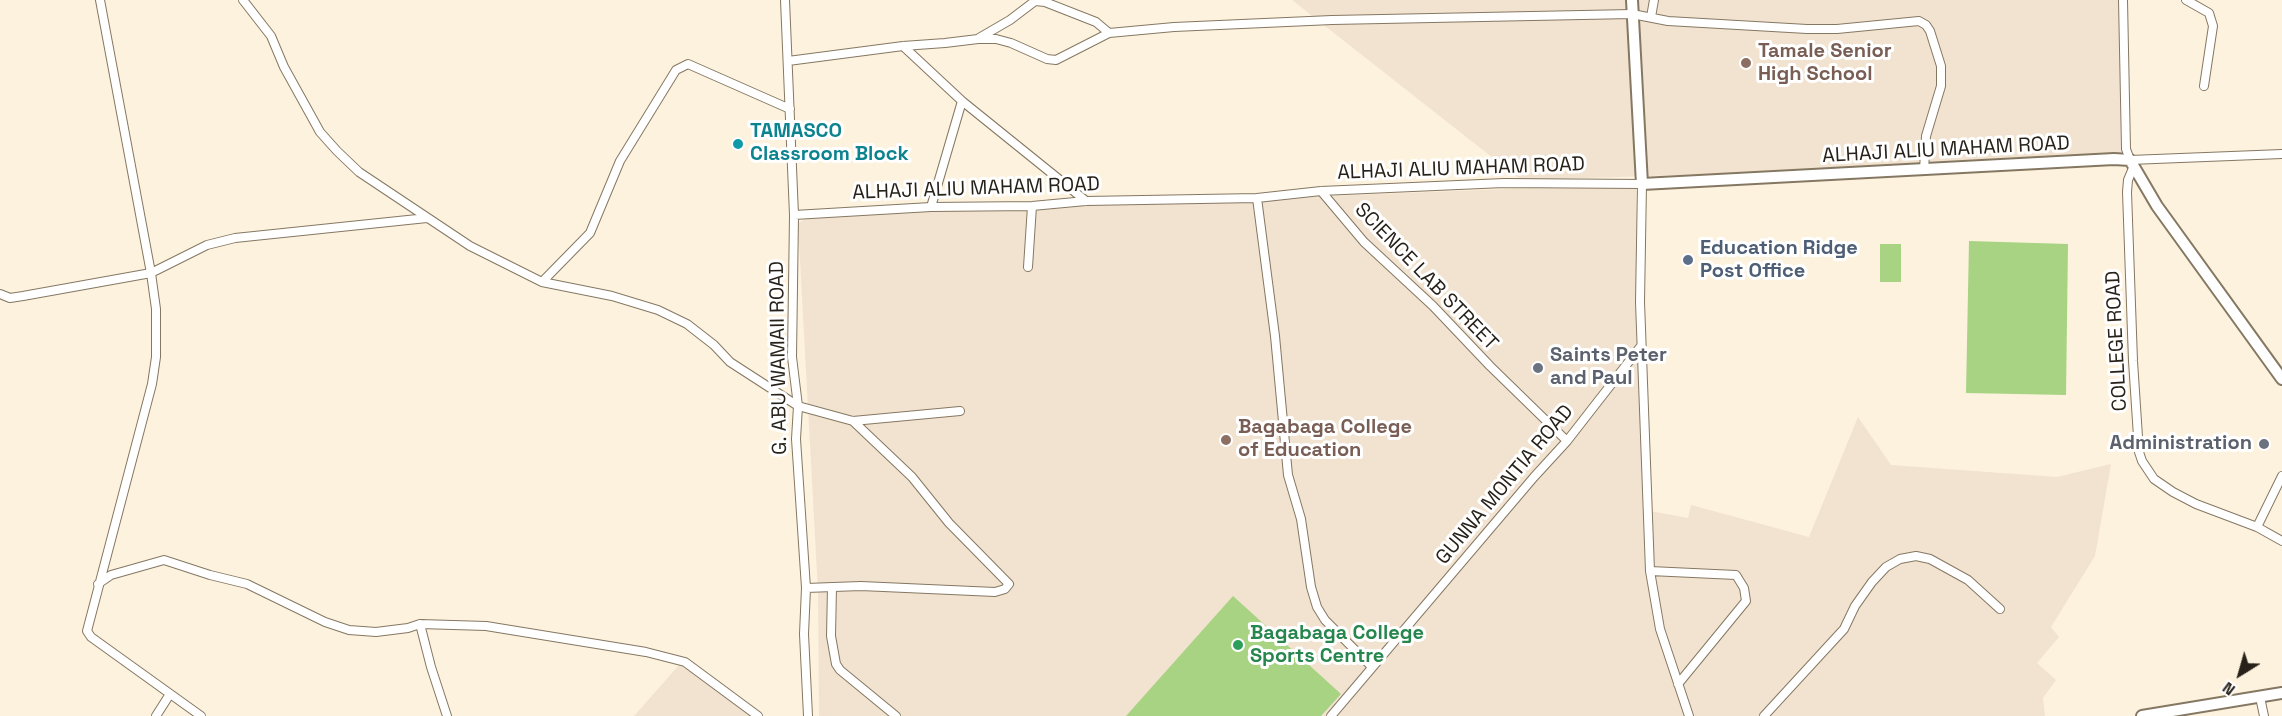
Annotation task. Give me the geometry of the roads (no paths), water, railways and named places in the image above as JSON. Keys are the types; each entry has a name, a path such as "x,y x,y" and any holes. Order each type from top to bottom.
{"street":[{"path":"100,0 151,273 156,309 156,357 152,384 87,631 91,637 201,716"},
{"path":"243,0 271,36 320,132 331,145 359,172 470,246 543,282 612,296 658,310 687,324 714,345 730,362 798,406 853,421 960,411"},
{"name":"G. ABU WAMAII ROAD","path":"785,0 794,215 792,357 798,406 796,439 806,588 804,634 808,716"},
{"path":"1632,0 1642,184 1641,346 1650,571 1657,615 1689,716"},
{"path":"1652,17 1654,0"},
{"path":"2123,0 2126,149 2132,164 2157,206 2282,379"},
{"path":"2186,0 2208,13 2213,26 2204,86"},
{"path":"978,39 1010,20 1035,1 1045,2 1096,22 1109,33"},
{"path":"788,61 978,39 996,39 1011,43 1047,59 1056,60 1109,33 1174,27 1332,20 1632,14 1668,21 1807,29 1837,29 1922,21 1933,38 1941,66 1941,86 1926,136 1924,170"},
{"path":"903,46 962,101 1086,201"},
{"path":"543,282 590,233 620,161 676,70 688,64 790,109"},
{"path":"931,207 962,101"},
{"path":"2132,164 2282,154"},
{"name":"ALHAJI ALIU MAHAM ROAD","path":"794,215 931,207 1032,206 1086,201 1257,198 1321,191 1504,183 1642,184 2114,159 2132,164"},
{"name":"COLLEGE ROAD","path":"2132,164 2127,198 2133,361 2139,452 2142,460 2154,479 2173,492 2196,504 2257,527 2282,541"},
{"name":"SCIENCE LAB STREET","path":"1321,191 1364,242 1433,306 1567,441"},
{"path":"1257,198 1275,336 1288,476 1301,519 1311,587 1317,607 1325,620 1372,667"},
{"path":"1028,267 1032,206"},
{"path":"0,294 10,298 151,273 207,245 236,238 427,218"},
{"name":"GUNNA MONTIA ROAD","path":"1331,716 1567,441 1641,346"},
{"path":"806,588 861,586 995,592 1005,589 1009,584 949,523 912,477 853,421"},
{"path":"2257,527 2282,476"},
{"path":"1764,716 1845,628 1854,606 1872,582 1886,567 1900,559 1916,556 1930,559 1968,580 2000,609"},
{"path":"98,584 111,575 164,560 248,584 325,622 349,630 376,632 420,624 486,626 675,658 685,662 758,716"},
{"path":"1650,571 1736,575 1744,588 1746,601 1678,684"},
{"path":"832,587 831,636 836,664 840,670 896,716"},
{"path":"420,624 447,716"},
{"path":"156,716 170,694"},
{"path":"2143,716 2281,695"},
{"path":"2260,697 2264,716"}],"place":[{"name":"Tamale Senior High School","path":"1746,63"},
{"name":"TAMASCO Classroom Block","path":"738,144"},
{"name":"Education Ridge Post Office","path":"1688,260"},
{"name":"Saints Peter and Paul","path":"1538,368"},
{"name":"Bagabaga College of Education","path":"1226,440"},
{"name":"Administration","path":"2264,444"},
{"name":"Bagabaga College Sports Centre","path":"1238,645"}]}
